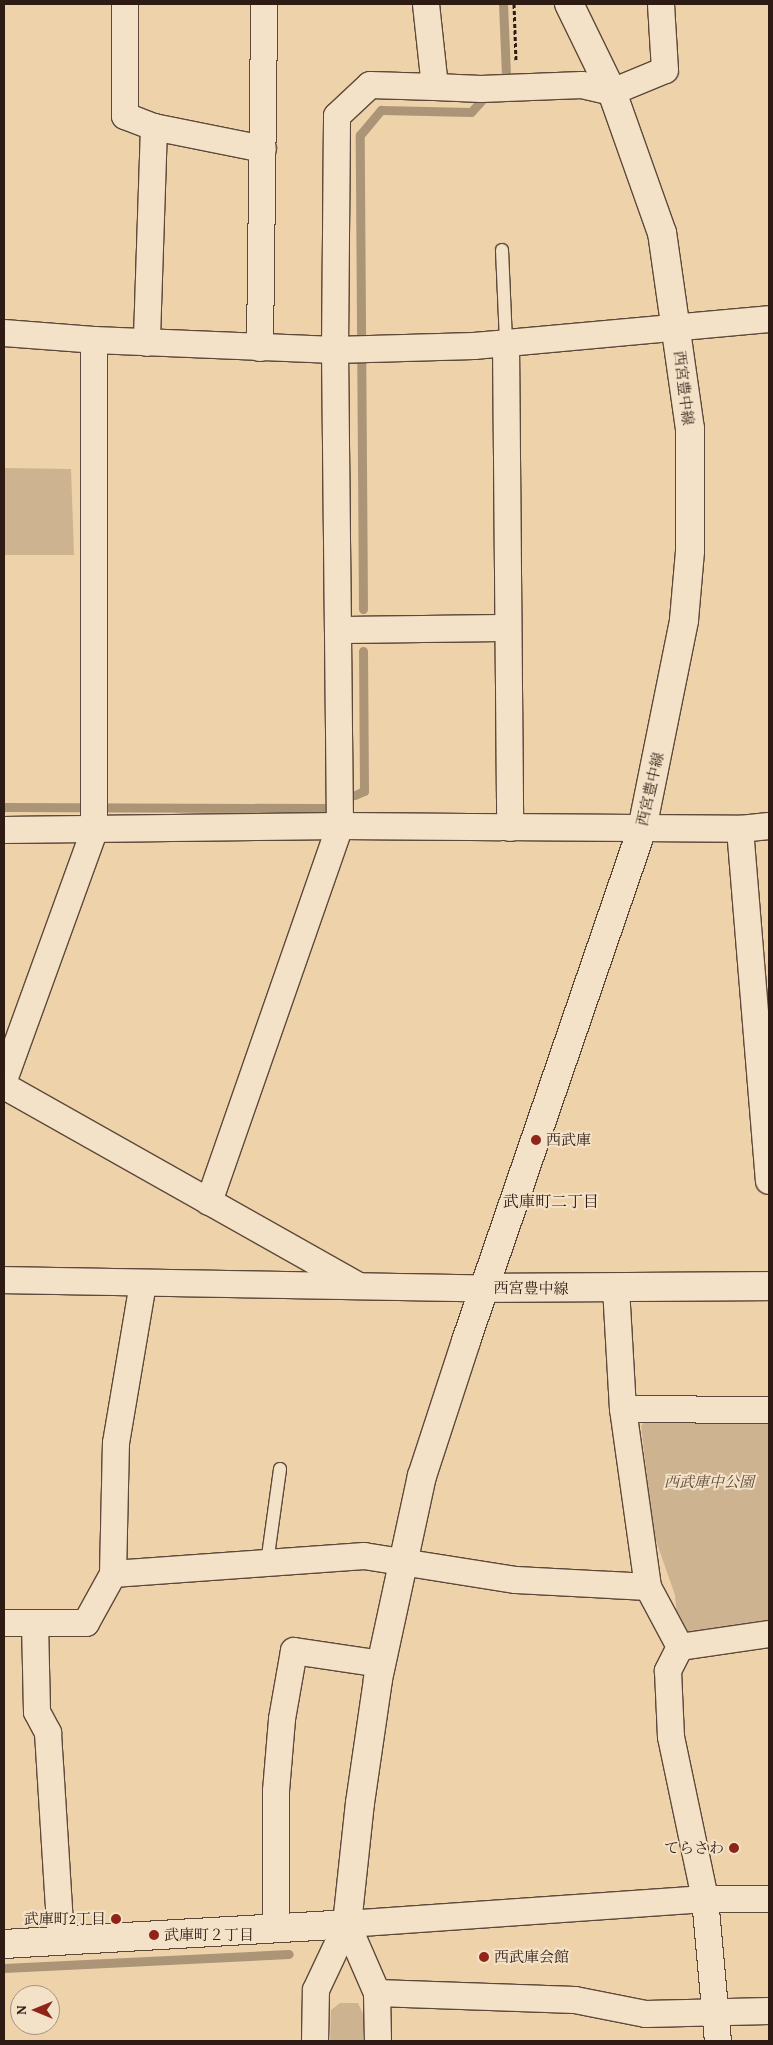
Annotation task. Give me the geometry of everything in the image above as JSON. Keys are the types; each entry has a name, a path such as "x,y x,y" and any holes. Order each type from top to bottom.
{"main road":[{"name":"西宮豊中線","path":"569,4 612,92 662,233 690,429 690,551 687,593 666,715 642,829 486,1288 769,1286"},
{"path":"4,1944 347,1924 360,1804 381,1664 403,1561 422,1476 466,1341 486,1288"}],"street":[{"path":"125,4 125,116 154,127 263,149"},
{"path":"260,348 264,4"},
{"path":"426,4 435,87"},
{"path":"209,1202 340,826 335,350 337,116 370,85 514,88 582,85 612,92 665,70 661,4"},
{"path":"147,342 154,127"},
{"path":"4,332 94,340 335,350 474,346 676,326 769,319"},
{"path":"4,1080 94,815 94,340"},
{"path":"506,342 510,828"},
{"path":"338,630 508,628"},
{"path":"4,830 94,815 340,826 642,829 740,829 769,826"},
{"path":"740,829 769,1181"},
{"path":"4,1086 360,1286"},
{"path":"4,1280 486,1288"},
{"path":"4,1623 86,1623 113,1574 116,1443 143,1283"},
{"path":"616,1288 624,1409 648,1587 680,1647"},
{"path":"624,1409 769,1410"},
{"path":"113,1574 364,1556 516,1580 648,1587"},
{"path":"35,1623 37,1712 48,1733 61,1940"},
{"path":"680,1647 769,1634"},
{"path":"680,1647 668,1671 670,1737 704,1899 717,2014 718,2041"},
{"path":"276,1927 276,1791 282,1719 294,1651 381,1664"},
{"path":"347,1924 704,1899 769,1899"},
{"path":"347,1924 377,1993 378,2041"},
{"path":"315,2041 316,1990 347,1924"},
{"path":"377,1993 575,2000 646,2014 717,2014 769,2011"}],"lane":[{"path":"502,250 506,342"},
{"path":"267,1563 280,1469"}],"path":[{"path":"514,4 514,88"}],"green space":[{"path":"4,468 71,469 74,555 4,555"},
{"name":"西武庫中公園","path":"649,1417 769,1417 769,1625 693,1638 678,1626 675,1595 654,1535 641,1426"},
{"path":"340,2003 358,2003 364,2016 364,2041 330,2041 331,2010"}],"waterway":[{"path":"498,83 506,75 503,4"},
{"path":"363,609 360,135 381,110 471,112 487,94"},
{"path":"355,795 364,791 363,651"},
{"path":"4,807 323,808"},
{"path":"4,1968 289,1954"}],"place":[{"name":"西武庫","path":"536,1140"},
{"name":"てらさわ","path":"734,1848"},
{"name":"武庫町2丁目","path":"116,1919"},
{"name":"武庫町２丁目","path":"154,1935"},
{"name":"西武庫会館","path":"484,1957"}],"district":[{"name":"武庫町二丁目","path":"551,1201"}]}
